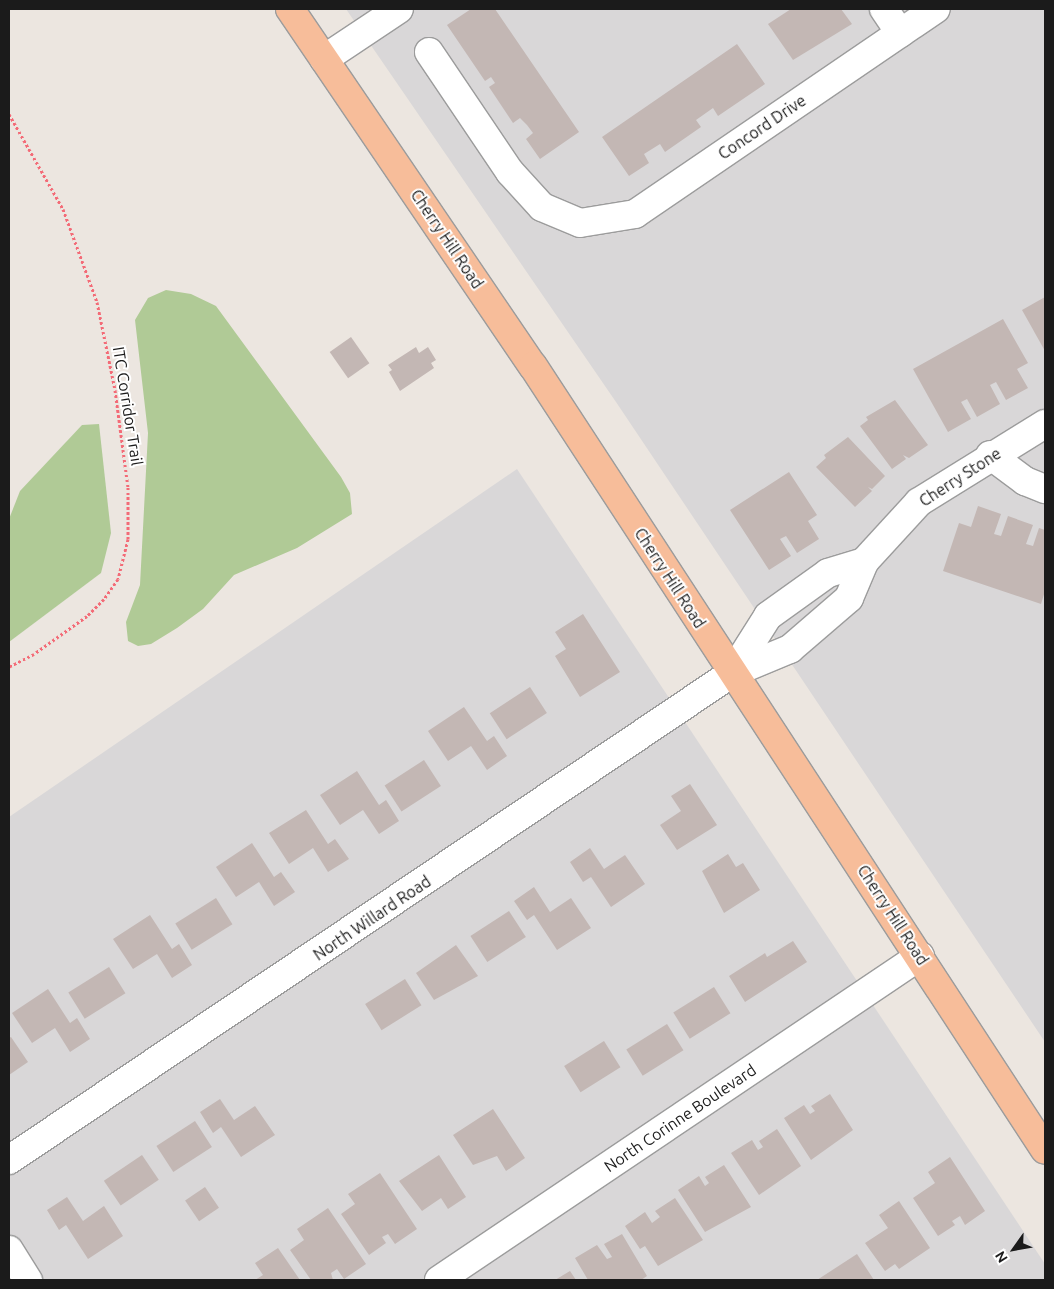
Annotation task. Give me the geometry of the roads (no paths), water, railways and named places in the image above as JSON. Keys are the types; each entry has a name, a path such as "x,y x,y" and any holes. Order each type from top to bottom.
{"main road":[{"name":"Cherry Hill Road","path":"297,11 324,59 533,366 1045,1150"}],"street":[{"path":"324,59 399,9"},
{"path":"884,9 900,33"},
{"name":"Concord Drive","path":"429,52 510,172 542,207 580,223 636,214 936,9"},
{"name":"Cherry Stone","path":"732,673 790,649 849,598 864,562 919,502 990,455 1045,424"},
{"path":"990,455 1025,481 1045,488"},
{"path":"732,673 768,616 828,573 864,562"},
{"name":"North Willard Road","path":"9,1160 732,673"},
{"name":"North Corinne Boulevard","path":"439,1280 920,956"},
{"path":"9,1250 28,1280"}]}
